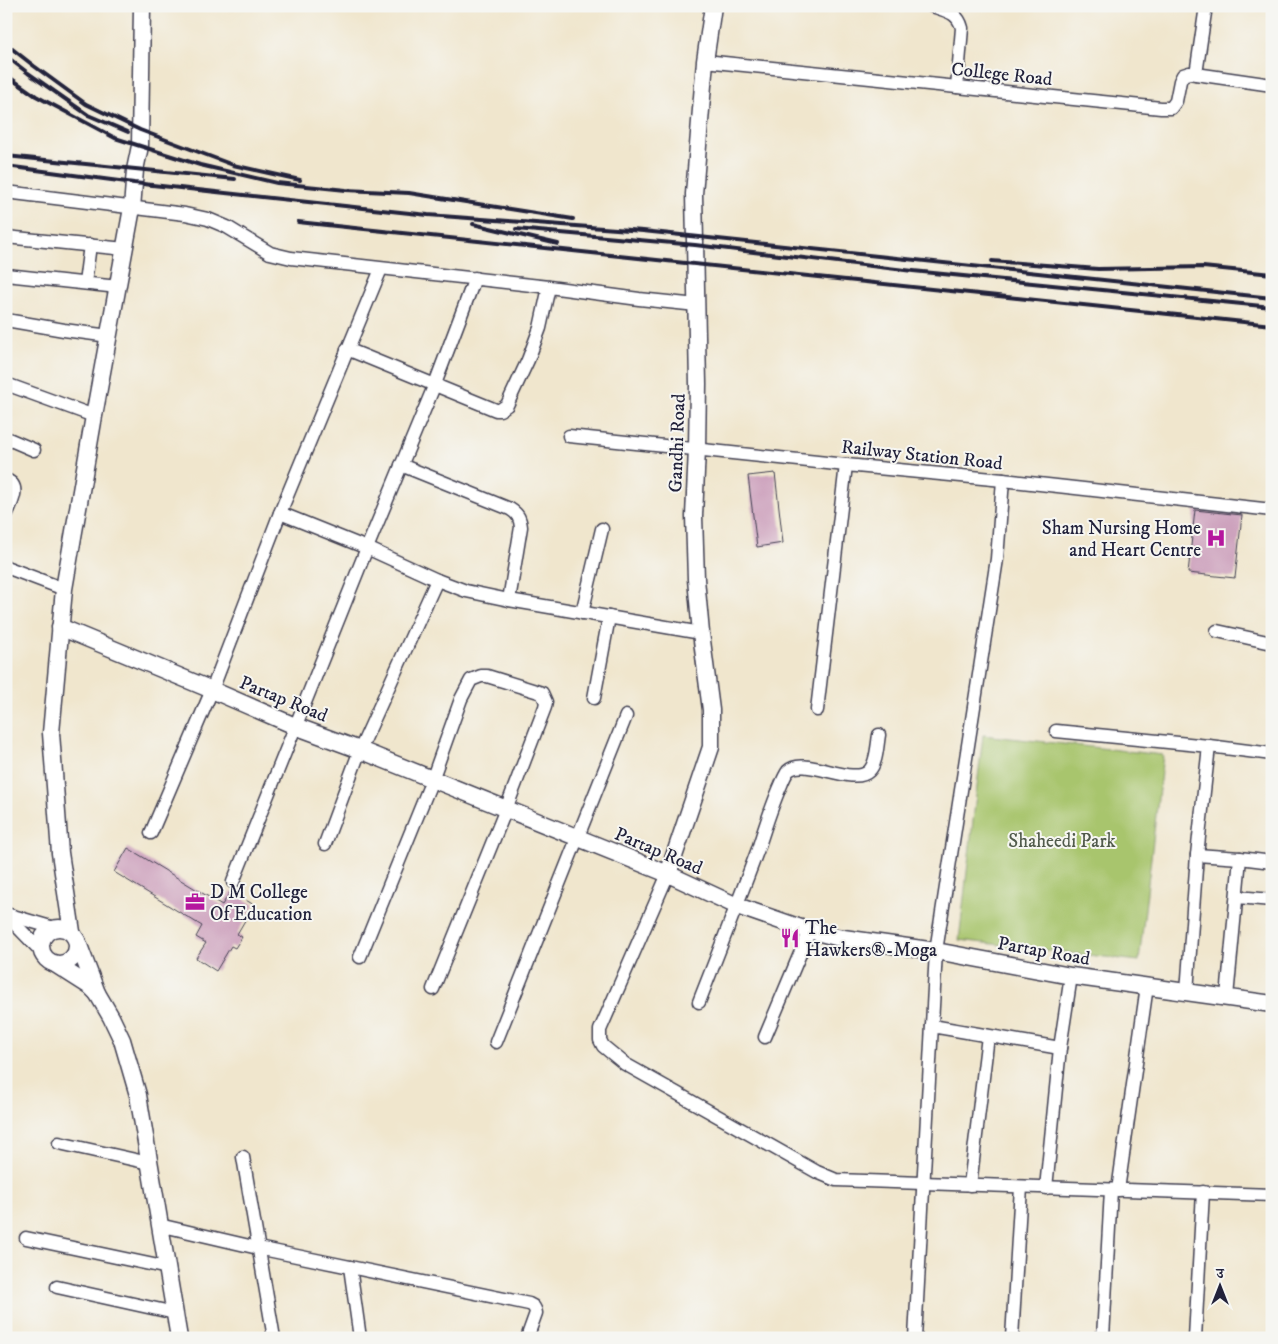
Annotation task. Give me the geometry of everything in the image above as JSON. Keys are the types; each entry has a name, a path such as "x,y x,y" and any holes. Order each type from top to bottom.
{"street":[{"path":"55,964 64,963 73,958 77,950 60,853 51,733 60,627 64,589 132,208 134,170 140,146 142,6"},
{"name":"Gandhi Road","path":"668,874 711,747 711,710 696,579 694,516 698,384 694,194 705,61 714,6"},
{"path":"932,6 954,14 960,20 962,28 957,86"},
{"path":"1206,6 1196,74 1272,86"},
{"name":"College Road","path":"705,61 1161,108 1170,108 1176,101 1183,75 1189,73 1196,74"},
{"path":"6,192 185,214 208,219 227,227 270,252 291,258 697,305"},
{"path":"6,237 124,249"},
{"path":"85,283 90,245"},
{"path":"151,833 212,690 280,513 381,269"},
{"path":"6,275 118,287"},
{"path":"233,882 435,384 475,278"},
{"path":"347,350 500,410 506,405 528,360 540,328 549,287"},
{"path":"6,320 109,336"},
{"path":"6,384 94,416"},
{"name":"Railway Station Road","path":"569,436 1004,480 1272,510"},
{"path":"6,438 34,450"},
{"path":"818,710 846,465"},
{"path":"401,466 517,513 521,528 509,600"},
{"path":"6,480 14,487 14,494 6,515"},
{"path":"915,1338 936,951 995,568 1004,480"},
{"path":"280,513 466,591 701,633"},
{"path":"582,613 602,529"},
{"path":"6,567 64,589"},
{"path":"325,844 360,750 437,580"},
{"path":"594,698 609,617"},
{"name":"Partap Road","path":"60,627 295,726 360,750 668,874 737,906 810,930 836,937 936,951 1071,976 1272,1004"},
{"path":"1217,631 1272,643"},
{"path":"360,957 432,780 461,699 471,680 487,676 536,690 542,693 546,702 506,809 433,989"},
{"path":"496,1042 626,716"},
{"path":"1056,731 1272,754"},
{"path":"699,1002 737,906 778,792 787,773 792,768 799,766 837,773 862,775 868,771 874,762 879,735"},
{"path":"1187,992 1197,855 1209,746"},
{"path":"1197,855 1272,862"},
{"path":"1227,997 1240,858"},
{"path":"668,874 614,1001 603,1022 600,1030 600,1040 603,1046 625,1064 817,1172 836,1180 1272,1195"},
{"path":"1237,897 1272,900"},
{"path":"6,914 41,951 46,959 97,993"},
{"path":"6,914 54,928 63,928 74,936 97,993 122,1040 138,1096 180,1338"},
{"path":"41,951 41,941 45,933 54,928"},
{"path":"765,1038 810,930"},
{"path":"1046,1188 1060,1048 1071,976"},
{"path":"1102,1338 1114,1190 1147,986"},
{"path":"932,1026 1060,1048"},
{"path":"970,1185 988,1036"},
{"path":"59,1143 149,1163"},
{"path":"243,1157 274,1338"},
{"path":"1012,1338 1021,1187"},
{"path":"1195,1338 1204,1192"},
{"path":"159,1225 258,1248 533,1306 536,1309 536,1313 527,1338"},
{"path":"26,1238 168,1268"},
{"path":"350,1267 360,1338"},
{"path":"57,1287 175,1313"}],"green space":[{"name":"Shaheedi Park","path":"983,735 1163,755 1139,961 959,940"}],"building":[{"path":"775,473 783,543 757,547 748,476"},
{"path":"1195,510 1242,515 1235,578 1188,573"},
{"path":"128,848 222,905 231,891 254,905 237,934 242,937 235,948 231,946 216,971 196,958 206,943 196,937 202,926 114,872"}],"railway":[{"path":"6,44 86,104 140,130 233,165 300,180"},
{"path":"6,56 88,115 128,132"},
{"path":"6,75 36,96 115,138 200,165 277,183 346,190 409,193 573,219"},
{"path":"6,156 235,179"},
{"path":"6,166 134,183 428,215 643,231 1272,298"},
{"path":"298,222 1272,325"},
{"path":"473,224 558,244"},
{"path":"516,229 695,245 913,271 1272,307"},
{"path":"992,261 1098,269 1203,267 1272,274"}],"place":[{"name":"Sham Nursing Home and Heart Centre","path":"1216,538"},
{"name":"D M College Of Education","path":"195,902"},
{"name":"The Hawkers®-Moga","path":"790,938"}]}
